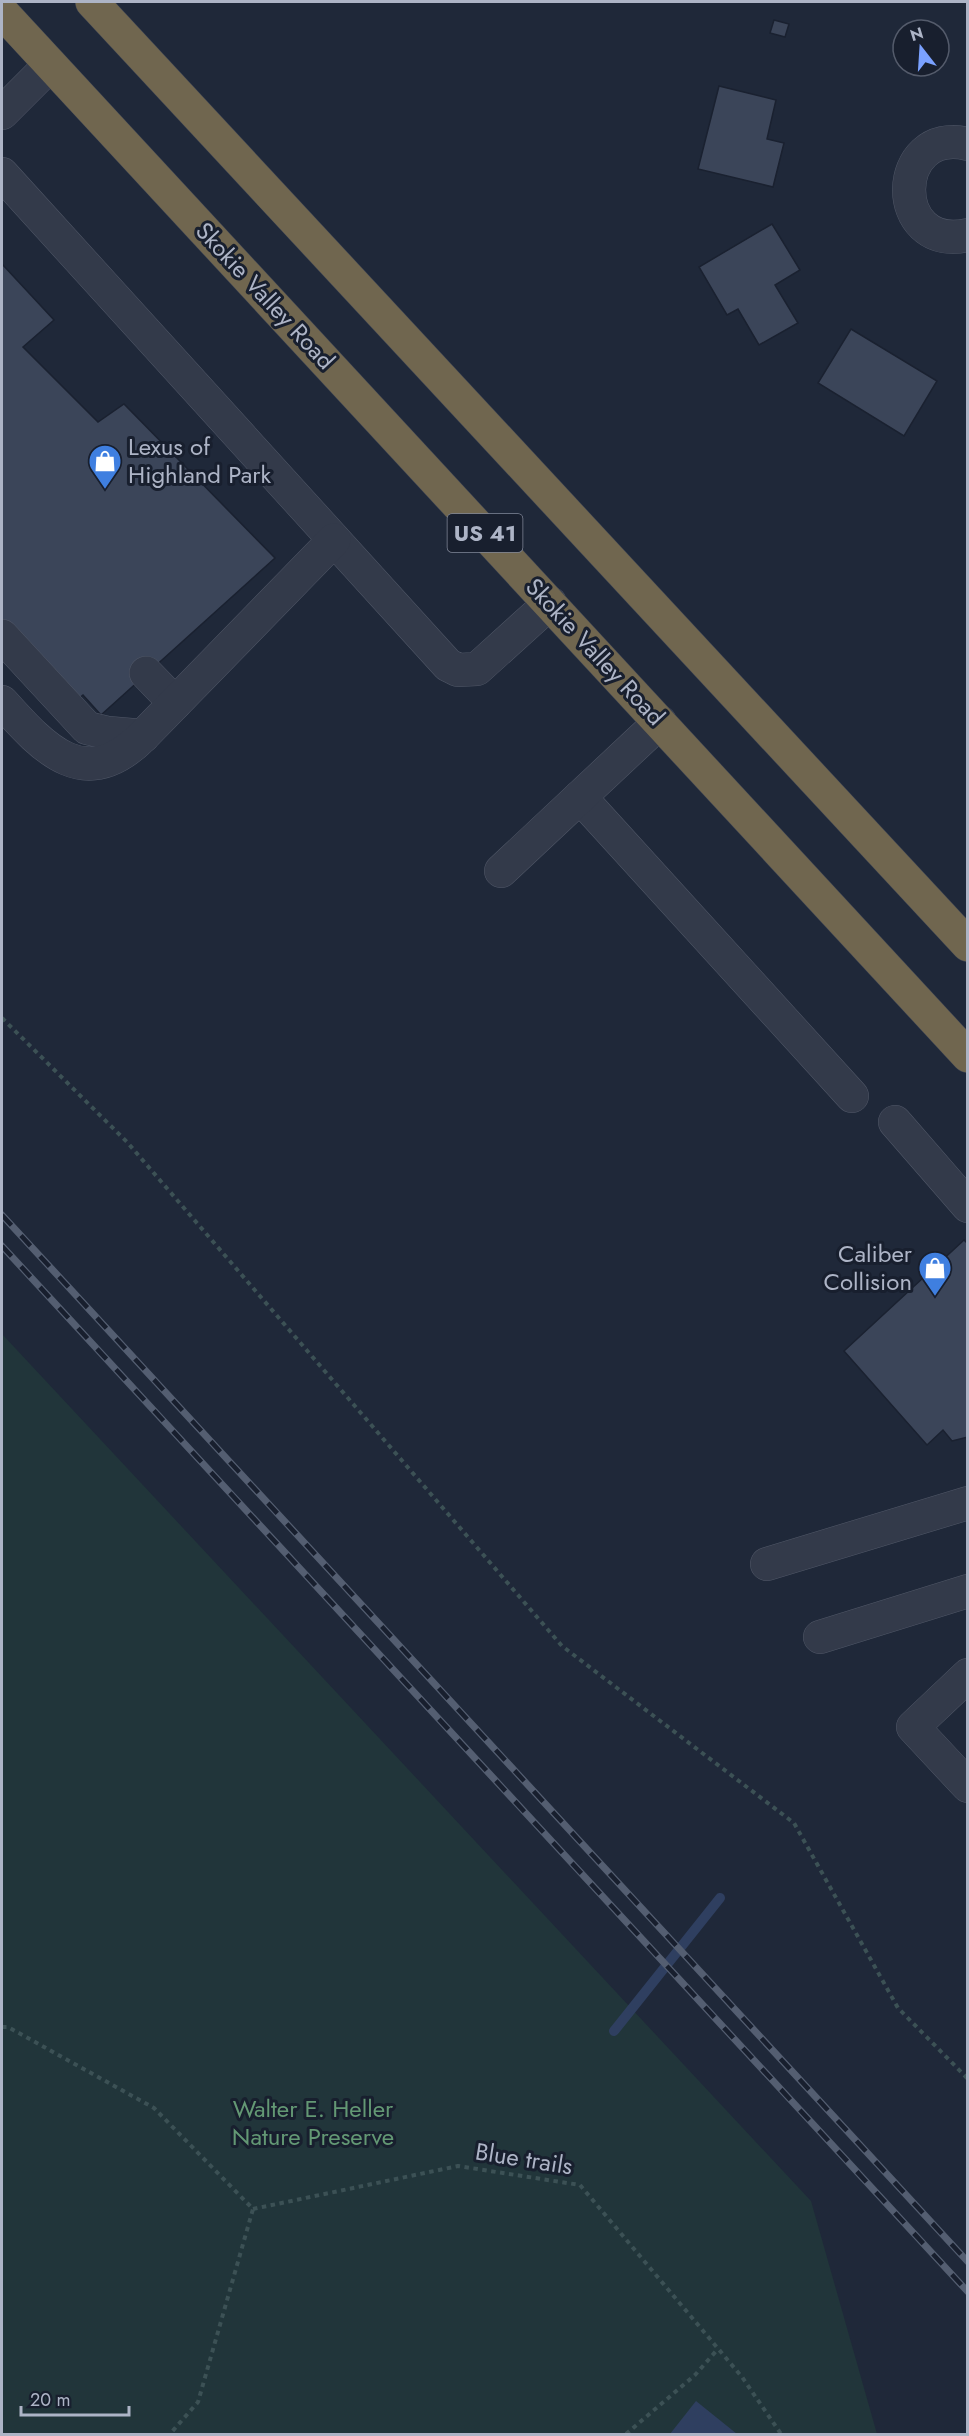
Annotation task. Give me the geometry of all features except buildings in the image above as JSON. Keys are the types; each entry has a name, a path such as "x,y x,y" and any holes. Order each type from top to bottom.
{"highway":[{"name":"US 41","path":"92,2 968,945"},
{"name":"Skokie Valley Road","path":"2,12 968,1056"}],"street":[{"path":"2,113 50,65"},
{"path":"968,144 946,143 932,147 913,168 908,181 908,196 912,211 921,224 949,237 968,235"},
{"path":"2,174 448,665 458,670 477,669 550,603"},
{"path":"2,702 34,739 68,760 86,765 114,758 128,750 143,736 334,540"},
{"path":"2,636 87,728 108,733 143,736"},
{"path":"146,673 175,703"},
{"path":"501,871 660,722"},
{"path":"580,797 852,1096"},
{"path":"895,1122 968,1206"},
{"path":"767,1564 968,1503"},
{"path":"820,1637 968,1591"},
{"path":"968,1675 913,1727 968,1786"}],"path":[{"path":"2,1017 127,1142 562,1646 794,1823 898,2008 968,2079"},
{"path":"2,2027 8,2027 154,2108 254,2209 198,2402 170,2434"},
{"name":"Blue trails","path":"254,2209 458,2166 580,2185 742,2377 781,2434"},
{"path":"627,2434 695,2374 717,2350"}],"green space":[{"name":"Walter E. Heller Nature Preserve","path":"2,1334 811,2201 877,2434 2,2434"}],"water":[{"path":"696,2401 737,2434 670,2434"}],"waterway":[{"path":"614,2031 720,1898"}],"railway":[{"path":"2,1215 968,2262"},
{"path":"2,1246 968,2292"}],"place":[{"name":"Lexus of Highland Park","path":"105,490"},
{"name":"Caliber Collision","path":"935,1297"}]}
